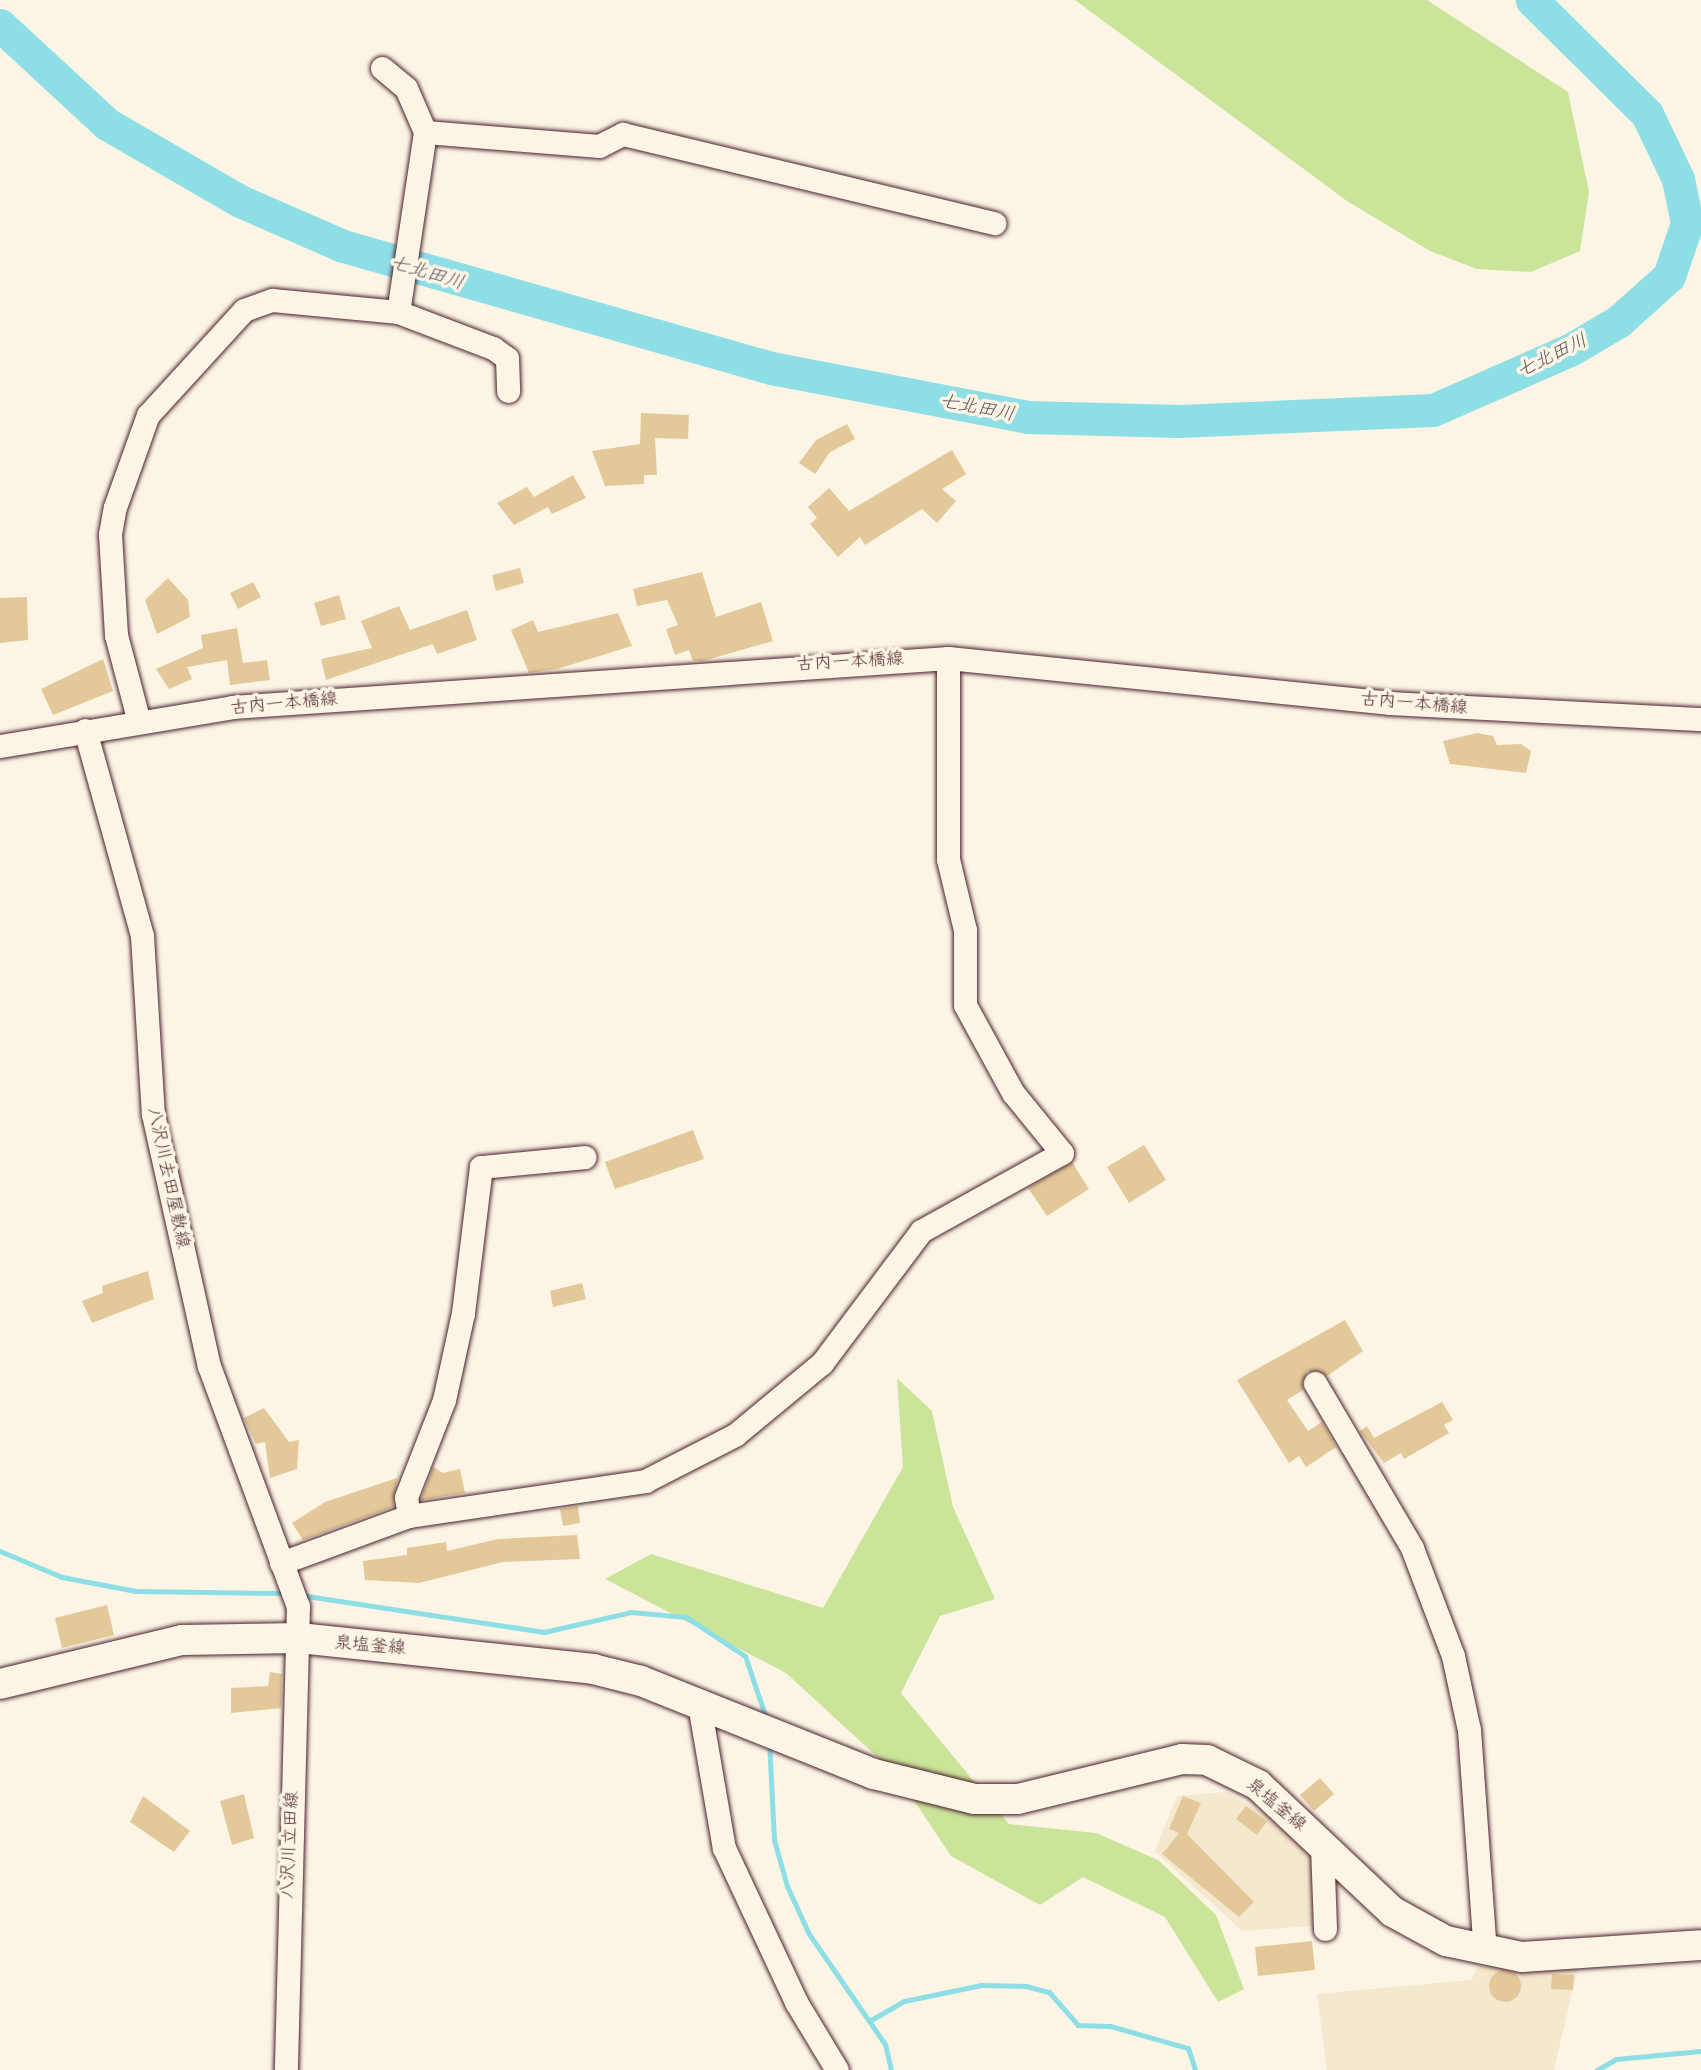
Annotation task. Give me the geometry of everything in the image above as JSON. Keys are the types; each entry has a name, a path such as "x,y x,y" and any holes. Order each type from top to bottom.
{"main road":[{"name":"泉塩釜線","path":"0,1684 182,1640 300,1630 593,1669 737,1718 874,1774 974,1799 1018,1798 1182,1759 1207,1760 1258,1785 1393,1912 1446,1941 1485,1951 1562,1956 1701,1945"}],"street":[{"path":"382,68 406,88 425,132 398,312"},
{"path":"425,132 599,146 624,134 994,223"},
{"path":"139,722 116,635 110,534 148,415 244,310 272,300 398,312 493,348 507,358 508,391"},
{"path":"284,1568 410,1516 645,1481 735,1435 822,1363 921,1231 1062,1153 1013,1093 965,1005 965,930 948,859 948,658"},
{"name":"古内一本橋線","path":"0,746 232,707 948,658 1439,707 1701,719"},
{"name":"八沢川去田屋敷線","path":"85,730 142,936 153,1114 209,1366 284,1568 300,1630"},
{"path":"410,1516 406,1497 444,1399 463,1313 481,1167 585,1157"},
{"path":"1315,1383 1412,1548 1453,1656 1469,1730 1485,1951"},
{"name":"八沢川立田線","path":"286,2070 300,1630"},
{"path":"699,1704 724,1848 796,2002 833,2067"},
{"path":"1322,1846 1325,1929"}],"shaded area":[{"path":"1226,1792 1288,1827 1314,1850 1312,1926 1242,1931 1155,1851 1177,1796"},
{"path":"1478,1966 1578,1967 1554,2070 1327,2070 1317,1994 1471,1980"}],"green space":[{"path":"1075,0 1427,0 1568,92 1589,192 1580,251 1531,272 1477,269 1430,251 1347,201"},
{"path":"897,1378 932,1411 953,1507 995,1599 940,1616 901,1693 1009,1824 1096,1833 1158,1860 1216,1915 1244,1989 1218,2002 1165,1917 1083,1877 1040,1905 951,1856 897,1775 786,1673 605,1579 651,1554 823,1608 903,1467"}],"building":[{"path":"641,413 689,415 688,439 655,438 657,475 644,475 644,484 605,486 592,451 640,444"},
{"path":"847,424 855,439 830,452 815,474 799,463 816,440"},
{"path":"952,450 966,474 942,489 956,501 937,523 922,509 865,545 860,537 838,557 810,524 817,518 808,507 829,488 849,511"},
{"path":"573,475 586,498 552,514 548,507 514,525 497,503 527,487 534,497"},
{"path":"520,568 524,583 496,591 492,575"},
{"path":"702,572 716,617 761,602 773,641 703,661 693,661 689,650 675,655 666,629 678,625 667,600 637,606 633,589"},
{"path":"168,578 188,600 190,617 157,634 145,600"},
{"path":"253,582 261,597 238,609 230,593"},
{"path":"339,595 346,619 321,626 314,603"},
{"path":"27,597 28,640 0,643 0,598"},
{"path":"399,606 410,630 467,610 477,640 437,654 433,644 326,680 321,659 372,648 361,621"},
{"path":"618,613 632,646 557,669 529,673 511,630 533,620 538,632"},
{"path":"237,628 243,663 267,660 270,680 230,685 227,660 187,667 192,679 169,689 156,669 203,648 201,635"},
{"path":"103,659 113,691 53,715 41,689"},
{"path":"1477,733 1493,736 1497,745 1521,744 1531,751 1526,773 1450,764 1443,741"},
{"path":"693,1130 704,1159 615,1189 605,1162"},
{"path":"1144,1145 1166,1180 1129,1203 1107,1167"},
{"path":"1072,1162 1089,1189 1047,1216 1028,1188"},
{"path":"148,1271 154,1299 92,1323 82,1301 103,1293 102,1286"},
{"path":"582,1283 586,1299 553,1307 550,1291"},
{"path":"1345,1320 1363,1351 1327,1376 1307,1371 1303,1390 1287,1400 1308,1431 1322,1422 1336,1447 1306,1467 1299,1456 1289,1463 1237,1380"},
{"path":"1442,1402 1453,1420 1444,1425 1449,1433 1404,1459 1401,1453 1384,1463 1360,1431 1367,1426 1374,1438"},
{"path":"264,1408 289,1442 299,1440 297,1469 270,1478 265,1442 256,1444 244,1418"},
{"path":"400,1462 393,1507 303,1540 292,1523 325,1502 397,1478"},
{"path":"433,1467 443,1473 460,1469 465,1493 421,1500"},
{"path":"578,1506 580,1523 563,1526 560,1509"},
{"path":"577,1535 580,1559 503,1562 419,1583 365,1580 363,1561 407,1555 407,1548 446,1542 447,1551 498,1539"},
{"path":"107,1605 114,1635 62,1648 55,1618"},
{"path":"270,1672 282,1674 281,1708 231,1713 231,1688 268,1686"},
{"path":"1320,1778 1334,1794 1314,1811 1300,1795"},
{"path":"244,1794 254,1838 232,1845 220,1801"},
{"path":"143,1796 190,1831 174,1852 130,1822"},
{"path":"1183,1796 1201,1803 1187,1834 1254,1902 1239,1917 1162,1854 1179,1833 1169,1829"},
{"path":"1246,1806 1267,1821 1257,1835 1236,1819"},
{"path":"1312,1941 1315,1970 1258,1976 1255,1947"},
{"path":"1505,1970 1517,1974 1521,1986 1517,1998 1505,2002 1493,1998 1489,1986 1493,1974"},
{"path":"1552,1974 1574,1975 1573,1990 1551,1989"}],"waterway":[{"name":"七北田川","path":"0,25 107,124 240,201 343,246 771,368 1027,417 1179,421 1433,410 1570,350 1619,321 1669,276 1687,223 1678,179 1647,114 1532,0"},
{"path":"0,1551 62,1577 136,1591 287,1593"},
{"path":"300,1595 544,1632 631,1612 686,1617 745,1656 767,1721"},
{"path":"769,1741 774,1840 787,1886 809,1934 885,2044 891,2070"},
{"path":"871,2020 904,2001 981,1985 1026,1986 1049,1992 1078,2025 1110,2026 1188,2048 1195,2070"},
{"path":"1597,2070 1616,2059 1701,2051"}]}
